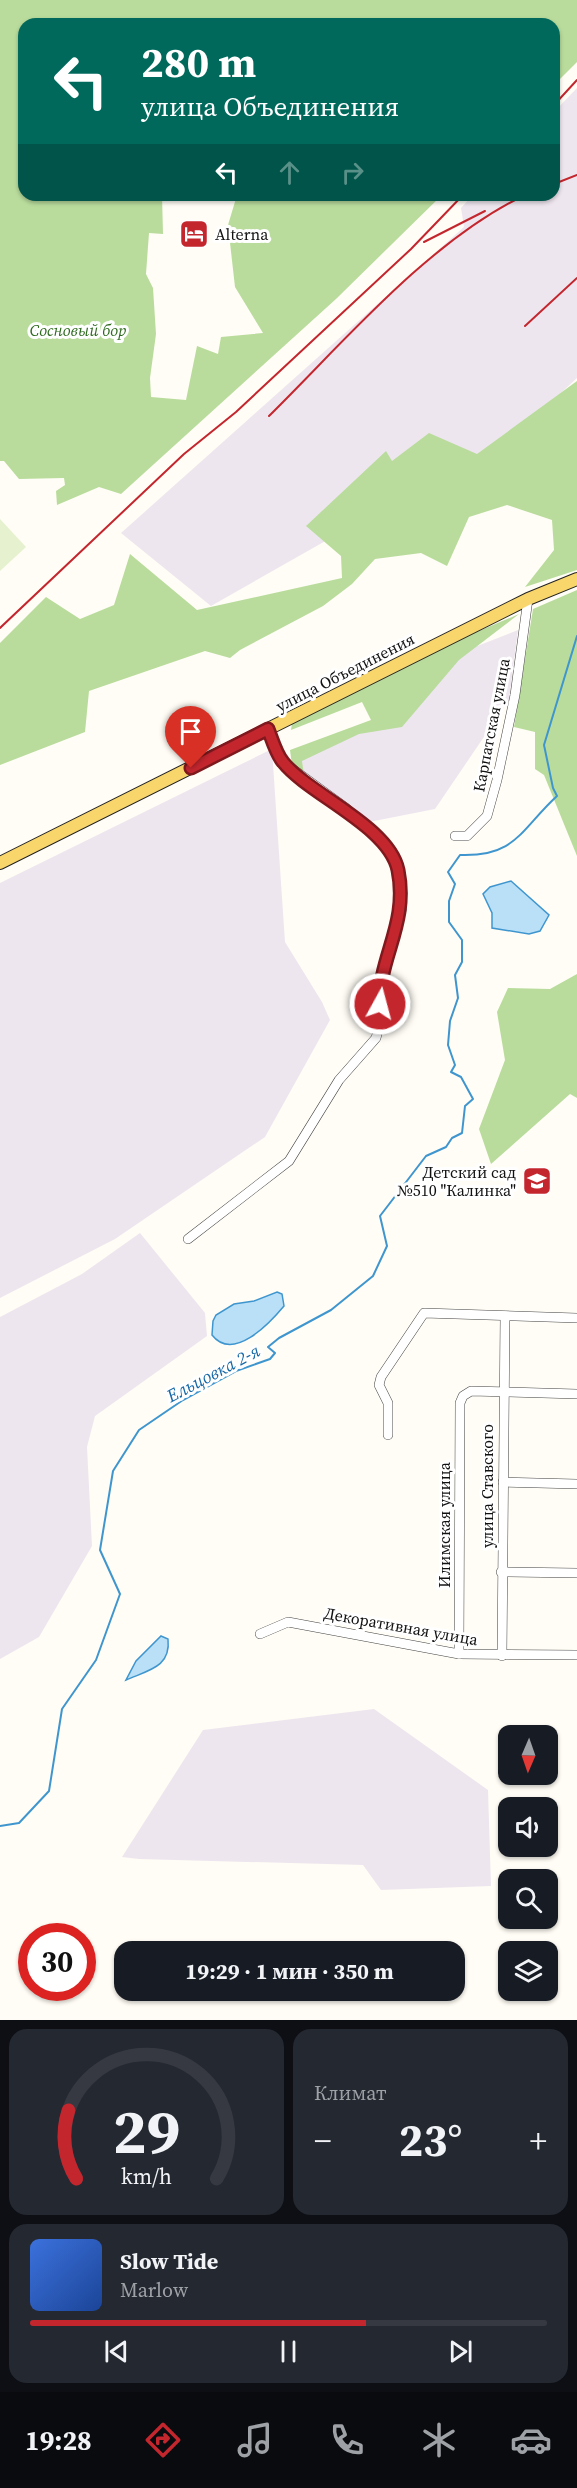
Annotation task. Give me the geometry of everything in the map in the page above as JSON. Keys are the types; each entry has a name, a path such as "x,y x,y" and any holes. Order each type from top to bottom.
{"main road":[{"name":"улица Объединения","path":"0,863 528,599 577,579"}],"street":[{"name":"Карпатская улица","path":"455,836 467,836 487,816 515,695 528,599"},
{"path":"188,1239 289,1161 339,1080 376,1038 381,1018 379,990 402,908 398,868 384,846 346,808 283,762 268,729"},
{"path":"387,1435 388,1403 379,1385 381,1377 424,1313 577,1318"},
{"name":"улица Ставского","path":"502,1656 502,1393 505,1316"},
{"name":"Илимская улица","path":"459,1654 459,1416 463,1396 471,1391 502,1393"},
{"path":"502,1393 577,1394"},
{"path":"503,1482 577,1484"},
{"path":"501,1572 577,1573"},
{"name":"Декоративная улица","path":"260,1634 288,1622 459,1654 577,1655"}],"shaded area":[{"path":"577,88 577,378 521,430 211,606 121,533 464,227 461,208 467,201 560,201 560,106"},
{"path":"518,630 509,700 435,809 369,822 300,768 298,757 349,733 399,726 462,652"},
{"path":"272,749 285,942 322,1002 330,1020 265,1137 115,1239 0,1298 0,883"},
{"path":"140,1233 205,1313 207,1336 95,1416 87,1447 92,1546 39,1637 0,1659 0,1317 82,1274"},
{"path":"374,1709 488,1790 491,1886 381,1890 363,1865 122,1857 203,1730"}],"green space":[{"name":"Сосновый бор","path":"0,0 577,0 577,62 560,79 560,18 18,18 18,201 162,201 163,234 149,233 146,274 153,288 156,334 150,378 151,397 186,400 197,346 218,354 221,337 263,333 235,287 228,225 235,201 436,201 336,299 121,494 99,487 57,505 56,491 65,485 64,478 19,479 4,461 0,461"},
{"path":"577,381 577,570 525,587 554,550 552,520 507,505 469,517 447,566 421,553 375,559 352,584 323,606 240,650 230,658 205,651 89,691 85,732 0,765 0,643 46,597 80,619 114,605 130,554 197,610 342,578 341,556 306,526 386,451 392,461 429,433 477,454"},
{"path":"0,519 26,547 0,571"},
{"path":"577,590 577,856 544,775 535,769 535,732 514,727 533,609"},
{"path":"519,614 459,660 402,727 359,734 302,761 304,775 292,765 290,750 371,720 362,702 291,730 292,723 448,644"},
{"path":"577,974 577,1098 570,1094 491,1164 479,1129 505,1060 497,1012 508,988 550,989"}],"water":[{"path":"511,881 549,915 540,931 529,934 492,928 492,913 483,894 490,887"},
{"path":"277,1292 282,1294 284,1306 250,1337 230,1344 221,1342 212,1335 216,1315 234,1304 254,1301"},
{"path":"161,1636 168,1639 166,1656 162,1662 126,1680 136,1661"}],"waterway":[{"name":"Ельцовка 2-я","path":"0,1826 19,1823 49,1791 62,1709 96,1660 120,1594 100,1550 113,1471 139,1430 183,1400 236,1371 270,1359 275,1353 268,1347 279,1338 331,1310 373,1276 387,1246 380,1216 426,1156 446,1147 452,1138 462,1133 465,1106 473,1099 461,1077 451,1072 455,1065 448,1045 450,1021 458,998 455,975 462,962 462,940 449,922 449,901 455,884 448,872 460,855 479,854 506,846 516,839 557,796 553,788 544,745 577,636"}],"railway":[{"path":"560,98 577,80"},
{"path":"560,182 577,175"},
{"path":"0,628 184,454 236,412 411,249 457,201"},
{"path":"269,416 386,298 418,269 450,242 514,201"},
{"path":"424,242 485,211"},
{"path":"525,326 577,278"}],"place":[{"name":"Alterna","path":"194,234"},
{"name":"Детский сад №510 \"Калинка\"","path":"537,1181"}],"route":[{"path":"191,768 268,729 283,762 346,808 384,846 398,868 402,908 379,990 380,1004"}]}
